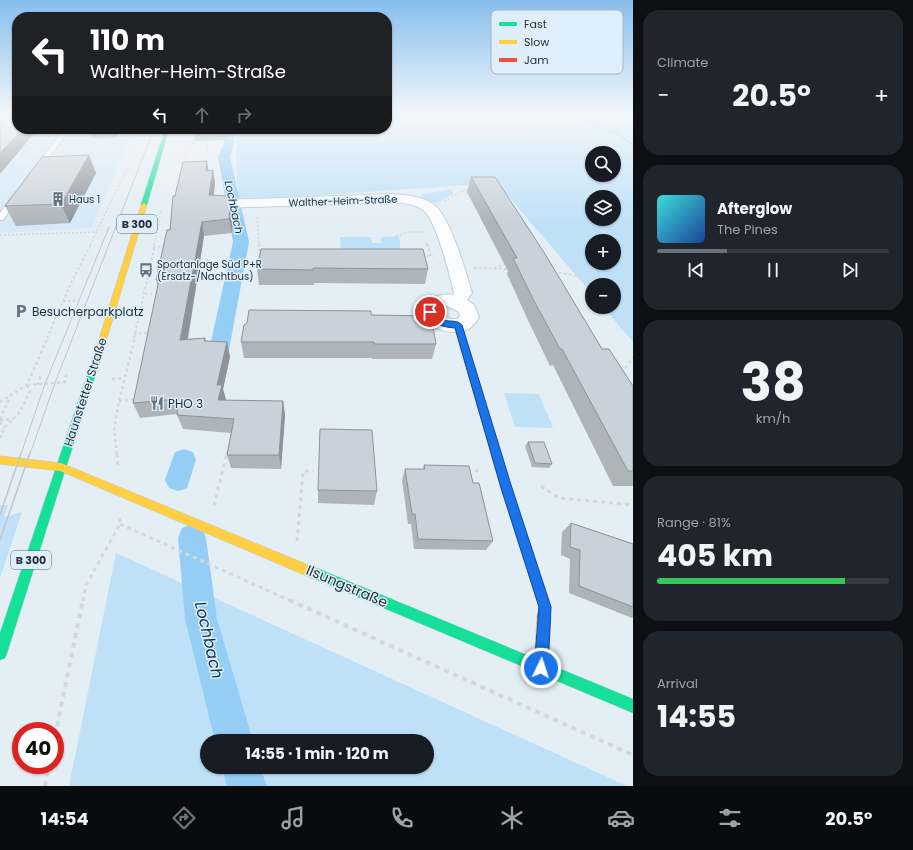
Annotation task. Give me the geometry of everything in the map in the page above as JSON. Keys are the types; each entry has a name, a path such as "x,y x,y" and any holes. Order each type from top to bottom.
{"main road":[{"name":"Haunstetter Straße","path":"0,653 99,353 159,151"},
{"path":"458,325 545,607 541,668"},
{"name":"Ilsungstraße","path":"0,460 61,467 633,706"}],"street":[{"name":"Walther-Heim-Straße","path":"229,204 391,198 423,203 434,210 456,267 463,293 458,302"},
{"path":"446,300 458,302 468,309 470,317 464,324 445,324 439,322 430,314 431,306 440,301 446,300"}],"lane":[{"path":"34,174 51,151"},
{"path":"0,218 20,193"}],"path":[{"path":"0,402 27,385 64,301 98,232 134,151"},
{"path":"183,169 187,151"},
{"path":"204,168 207,151"},
{"path":"218,160 231,158"},
{"path":"184,164 191,164"},
{"path":"440,204 465,190 472,190"},
{"path":"58,722 86,584 120,524 117,490 118,458 114,430 134,334 145,294 153,247 162,208"},
{"path":"257,216 260,256 265,258"},
{"path":"0,235 98,232"},
{"path":"396,236 408,232 424,232"},
{"path":"153,247 173,246"},
{"path":"418,256 431,256"},
{"path":"494,268 508,263"},
{"path":"456,267 516,269"},
{"path":"146,270 166,268"},
{"path":"549,271 592,278"},
{"path":"145,294 163,293"},
{"path":"64,301 77,300"},
{"path":"134,334 156,332"},
{"path":"614,371 625,369 633,357"},
{"path":"64,383 68,372"},
{"path":"37,385 42,374"},
{"path":"0,438 4,428 20,412 30,391 27,385"},
{"path":"4,428 0,420 10,396"},
{"path":"119,401 143,398"},
{"path":"0,420 14,419"},
{"path":"208,528 231,439"},
{"path":"464,470 502,471"},
{"path":"295,565 303,471 314,471"},
{"path":"541,486 560,498 633,505"},
{"path":"120,524 633,755"},
{"path":"45,786 47,774"}],"shaded area":[{"path":"0,151 125,151 91,228 0,233"},
{"path":"236,151 585,151 585,182 621,182 621,151 633,151 633,342 609,314 621,314 621,278 585,278 585,286 497,183 237,201"},
{"path":"451,189 454,194 436,203 424,199 420,195"},
{"path":"399,236 401,252 341,253 340,237 371,237 372,243 381,243 381,237"},
{"path":"504,393 539,394 553,428 515,427"},
{"path":"0,505 8,505 4,517 22,512 0,578"},
{"path":"116,553 627,786 69,786"}],"building":[{"path":"89,155 61,204 5,206 42,157"},
{"path":"207,161 206,171 213,170 209,195 228,196 230,203 229,219 202,222 180,340 205,338 204,341 227,342 217,385 222,385 218,400 283,401 279,455 227,455 234,419 177,415 178,399 133,403 159,280 156,280 167,230 170,230 173,196 175,196 183,162"},
{"path":"471,177 495,177 545,254 602,349 609,349 633,386 633,471 628,471 562,349 560,349 513,258 517,258"},
{"path":"261,249 423,249 428,269 257,269"},
{"path":"249,310 371,311 371,315 431,316 436,344 374,344 374,342 241,342 244,325 247,323"},
{"path":"320,429 372,430 377,491 318,490"},
{"path":"528,442 544,442 552,464 535,463"},
{"path":"424,465 469,466 473,483 479,483 493,541 418,539 415,514 412,514 405,469 425,469"},
{"path":"571,523 633,544 633,607 579,586 580,550 570,547"}],"waterway":[{"name":"Lochbach","path":"218,355 241,242 224,157 226,151"},
{"name":"Lochbach","path":"178,480 184,460"},
{"name":"Lochbach","path":"192,538 201,619 232,734"},
{"name":"Lochbach","path":"243,774 247,786"}],"tram line":[{"path":"30,454 55,383 146,151"},
{"path":"21,454 45,384 109,227"},
{"path":"0,515 21,453"},
{"path":"0,540 30,453"}],"traffic: fast":[{"path":"144,205 160,151"},
{"path":"0,653 97,358"},
{"path":"314,573 633,706"}],"traffic: slow":[{"path":"97,358 144,205"},
{"path":"0,460 61,467 314,573"},
{"path":"541,668 544,617"}],"traffic: jam":[{"path":"458,325 506,488 545,607 544,617"}],"place":[{"name":"Haus 1","path":"58,199"},
{"name":"Sportanlage Süd P+R (Ersatz-/Nachtbus)","path":"146,270"},
{"name":"Besucherparkplatz","path":"21,311"},
{"name":"PHO 3","path":"157,403"}],"route":[{"path":"430,312 430,314 439,322 452,326 458,325 506,488 545,607 541,668"}]}
